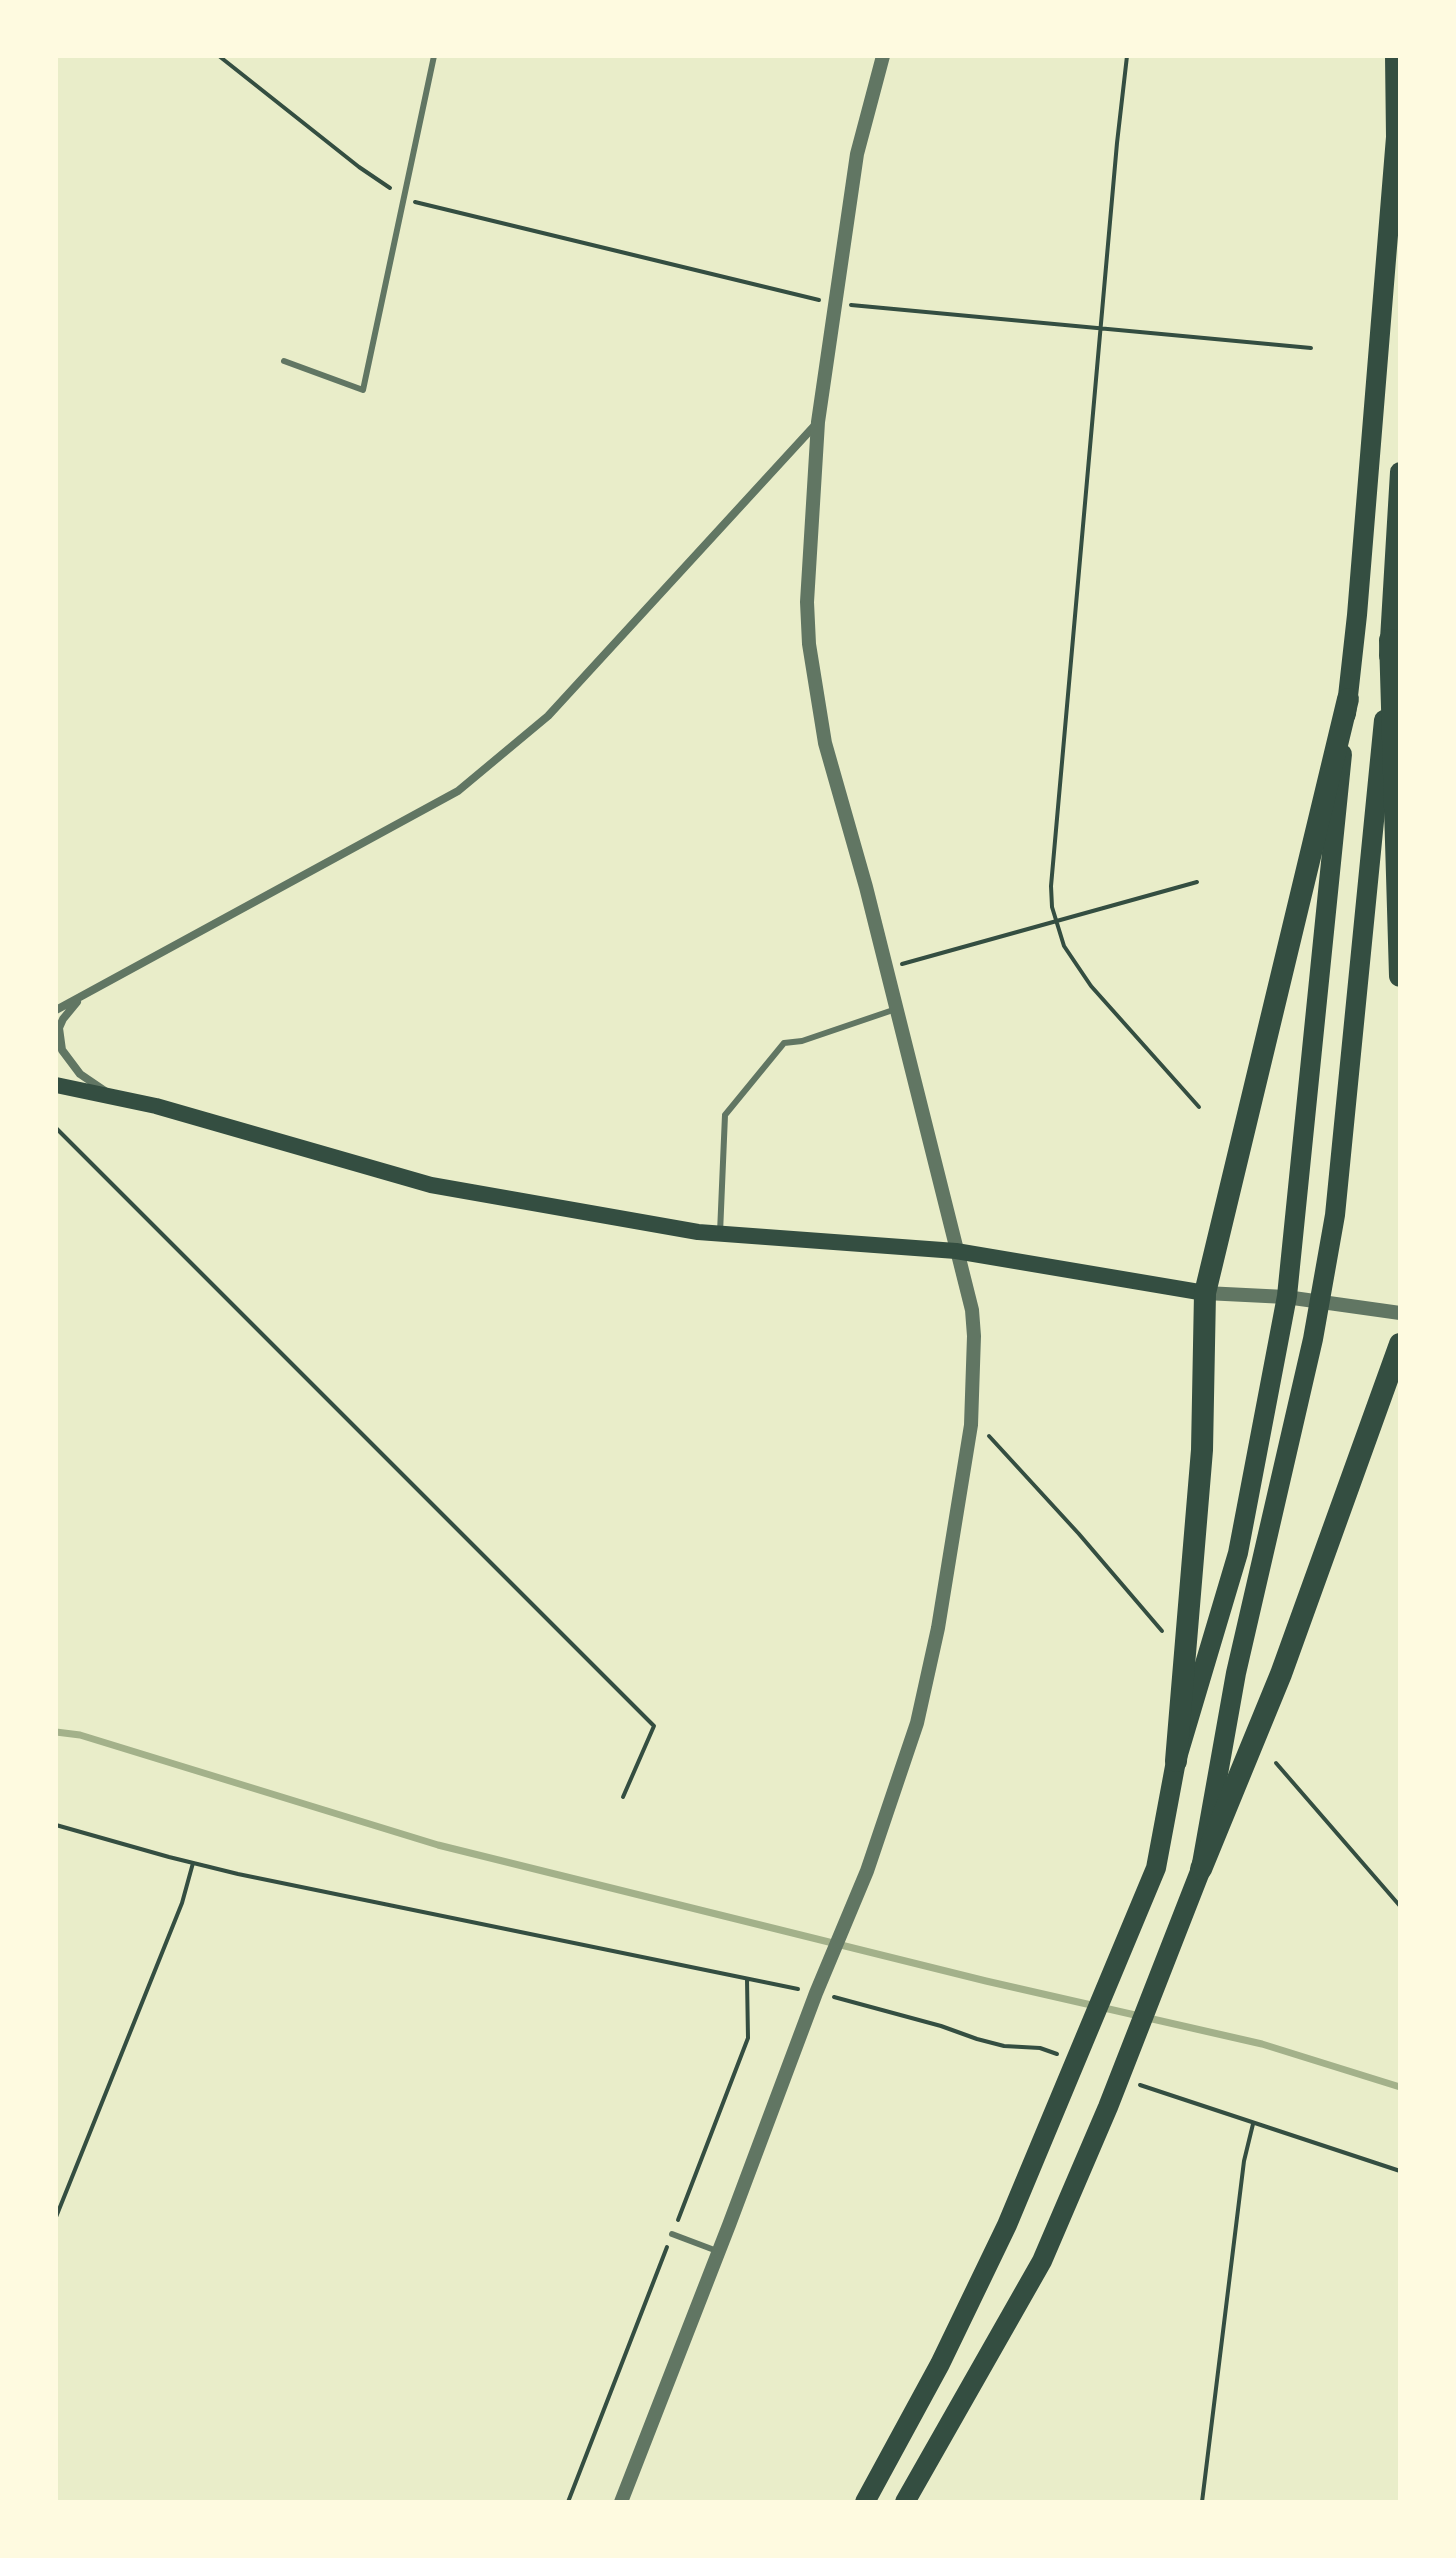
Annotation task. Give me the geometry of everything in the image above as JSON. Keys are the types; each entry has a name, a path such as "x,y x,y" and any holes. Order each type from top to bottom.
{"highway":[{"path":"1390,640 1400,976"},
{"path":"1176,1761 1202,1450 1205,1293 1348,699"},
{"path":"1201,1869 1281,1674 1400,1344"}],"main road":[{"path":"865,2502 940,2364 1007,2225 1070,2065 1156,1868 1176,1761 1238,1553 1281,1333 1297,1225 1358,599 1396,137 1395,56"},
{"path":"905,2502 1042,2261 1108,2107 1201,1869 1236,1673 1313,1339 1335,1215 1384,727 1400,472"},
{"path":"56,1085 112,1096 431,1185 698,1232 956,1251 1205,1293"}],"street":[{"path":"621,2502 819,1987 867,1871 917,1723 938,1628 971,1425 972,1310 866,887 825,743 809,644 807,559 818,422 857,154 883,56"},
{"path":"56,1010 458,791 548,716 818,422"},
{"path":"84,995 63,1019 59,1036 62,1050 80,1074 112,1096"},
{"path":"1205,1293 1286,1297 1400,1313"}],"lane":[{"path":"284,361 363,390 434,56"},
{"path":"720,1234 725,1115 784,1043 802,1041 896,1009"},
{"path":"672,2234 719,2251"}],"path":[{"path":"219,56 359,167 417,203 835,304 1311,348"},
{"path":"1127,56 1051,886 1055,922 1064,946 1091,986 1199,1107"},
{"path":"886,968 1197,882"},
{"path":"56,1128 654,1726 623,1797"},
{"path":"971,1425 992,1438 1162,1631"},
{"path":"1276,1763 1400,1906"},
{"path":"56,1825 193,1863 585,1947 819,1987 977,2039 1004,2046 1040,2048 1070,2065"},
{"path":"56,2217 182,1903 193,1863"},
{"path":"1134,2083 1400,2171"},
{"path":"1202,2502 1244,2161 1253,2124"}],"waterway":[{"path":"56,1732 80,1735 438,1845 986,1981 1262,2044 1400,2087"}]}
